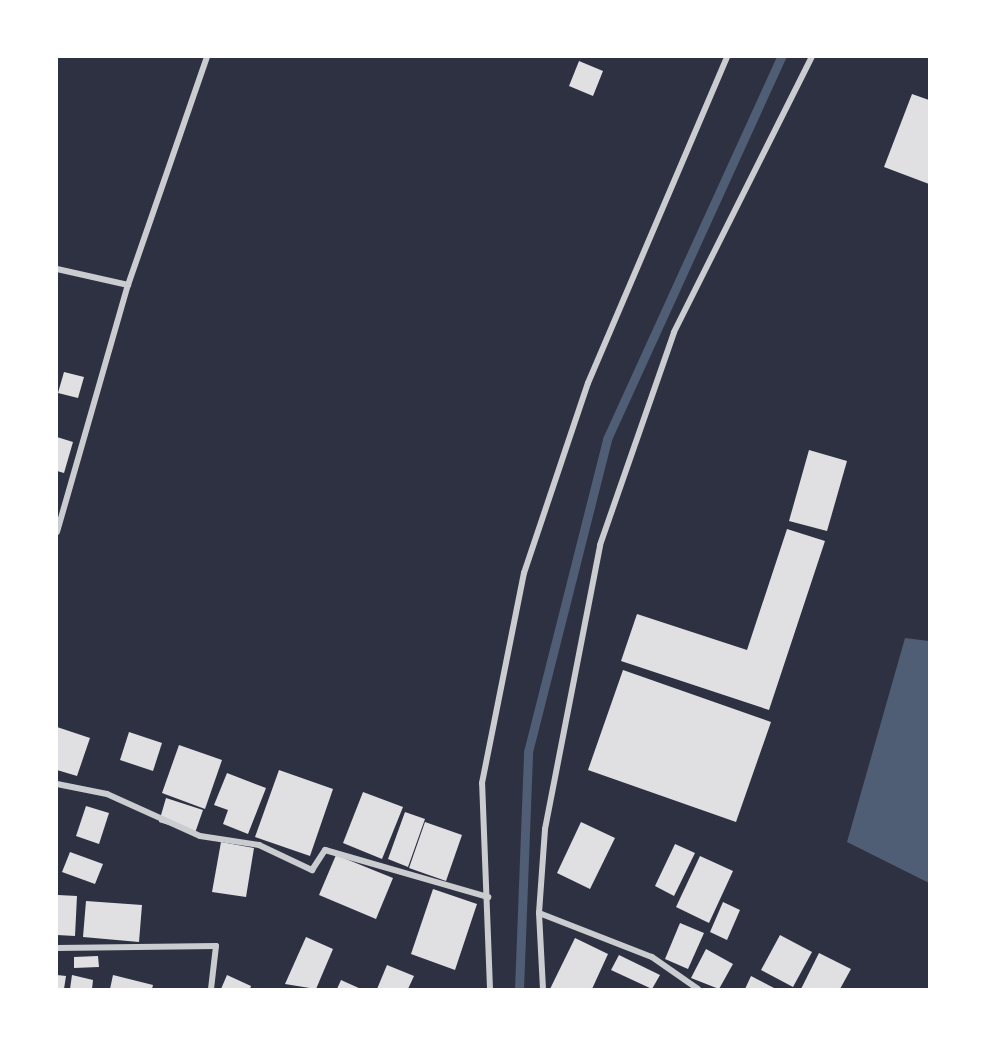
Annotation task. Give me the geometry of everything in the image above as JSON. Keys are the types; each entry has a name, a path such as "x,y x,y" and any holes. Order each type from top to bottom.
{"street":[{"path":"57,532 128,285 207,57"},
{"path":"490,989 489,897 482,783 524,573 588,383 727,57"},
{"path":"543,989 539,913 545,829 600,545 674,332 813,57"},
{"path":"57,269 128,285"},
{"path":"57,784 107,794 200,836 259,845 312,870 325,850 489,897"},
{"path":"539,913 652,957 698,989"},
{"path":"57,948 216,946 211,989"}],"water":[{"path":"905,638 929,641 929,883 847,842"}],"building":[{"path":"579,61 603,71 593,96 569,86"},
{"path":"912,94 929,100 929,184 884,167"},
{"path":"64,372 84,377 78,398 58,393"},
{"path":"57,437 73,442 64,473 57,471"},
{"path":"809,450 847,461 827,531 789,521"},
{"path":"787,529 825,541 769,710 621,661 637,614 747,650"},
{"path":"623,670 771,722 736,822 588,770"},
{"path":"57,727 90,738 77,776 57,770"},
{"path":"129,732 162,743 153,771 120,760"},
{"path":"179,745 222,760 205,809 162,793"},
{"path":"279,770 333,789 310,856 255,837"},
{"path":"227,773 266,788 248,834 223,824 228,810 214,805"},
{"path":"363,792 403,807 382,859 343,843"},
{"path":"166,798 203,810 195,833 159,822"},
{"path":"86,806 109,813 99,844 76,836"},
{"path":"405,812 425,819 408,867 388,859"},
{"path":"425,822 462,835 446,881 409,868"},
{"path":"581,822 615,838 590,889 557,873"},
{"path":"221,842 254,848 246,897 212,892"},
{"path":"675,844 695,853 674,896 655,886"},
{"path":"70,852 103,864 95,884 62,872"},
{"path":"336,855 393,878 376,919 319,895"},
{"path":"700,856 733,871 709,923 676,907"},
{"path":"433,889 477,904 455,970 411,954"},
{"path":"58,895 77,896 75,936 57,935"},
{"path":"86,901 142,905 139,942 83,937"},
{"path":"723,902 740,910 727,940 710,932"},
{"path":"680,923 704,933 688,969 665,959"},
{"path":"780,935 812,952 793,987 761,970"},
{"path":"306,937 333,949 316,989 285,984"},
{"path":"575,938 608,954 592,989 550,989"},
{"path":"706,949 733,964 719,989 691,978"},
{"path":"819,953 851,969 840,989 801,989"},
{"path":"619,955 660,975 652,989 611,970"},
{"path":"98,956 99,967 74,968 74,957"},
{"path":"387,965 414,976 408,989 377,989"},
{"path":"57,975 66,976 64,989 57,989"},
{"path":"72,975 93,980 92,989 70,989"},
{"path":"113,975 153,985 152,989 110,989"},
{"path":"227,975 251,986 250,989 221,989"},
{"path":"751,976 776,989 745,989"},
{"path":"341,980 361,989 337,989"}],"waterway":[{"path":"519,989 528,752 607,439 781,57"}]}
